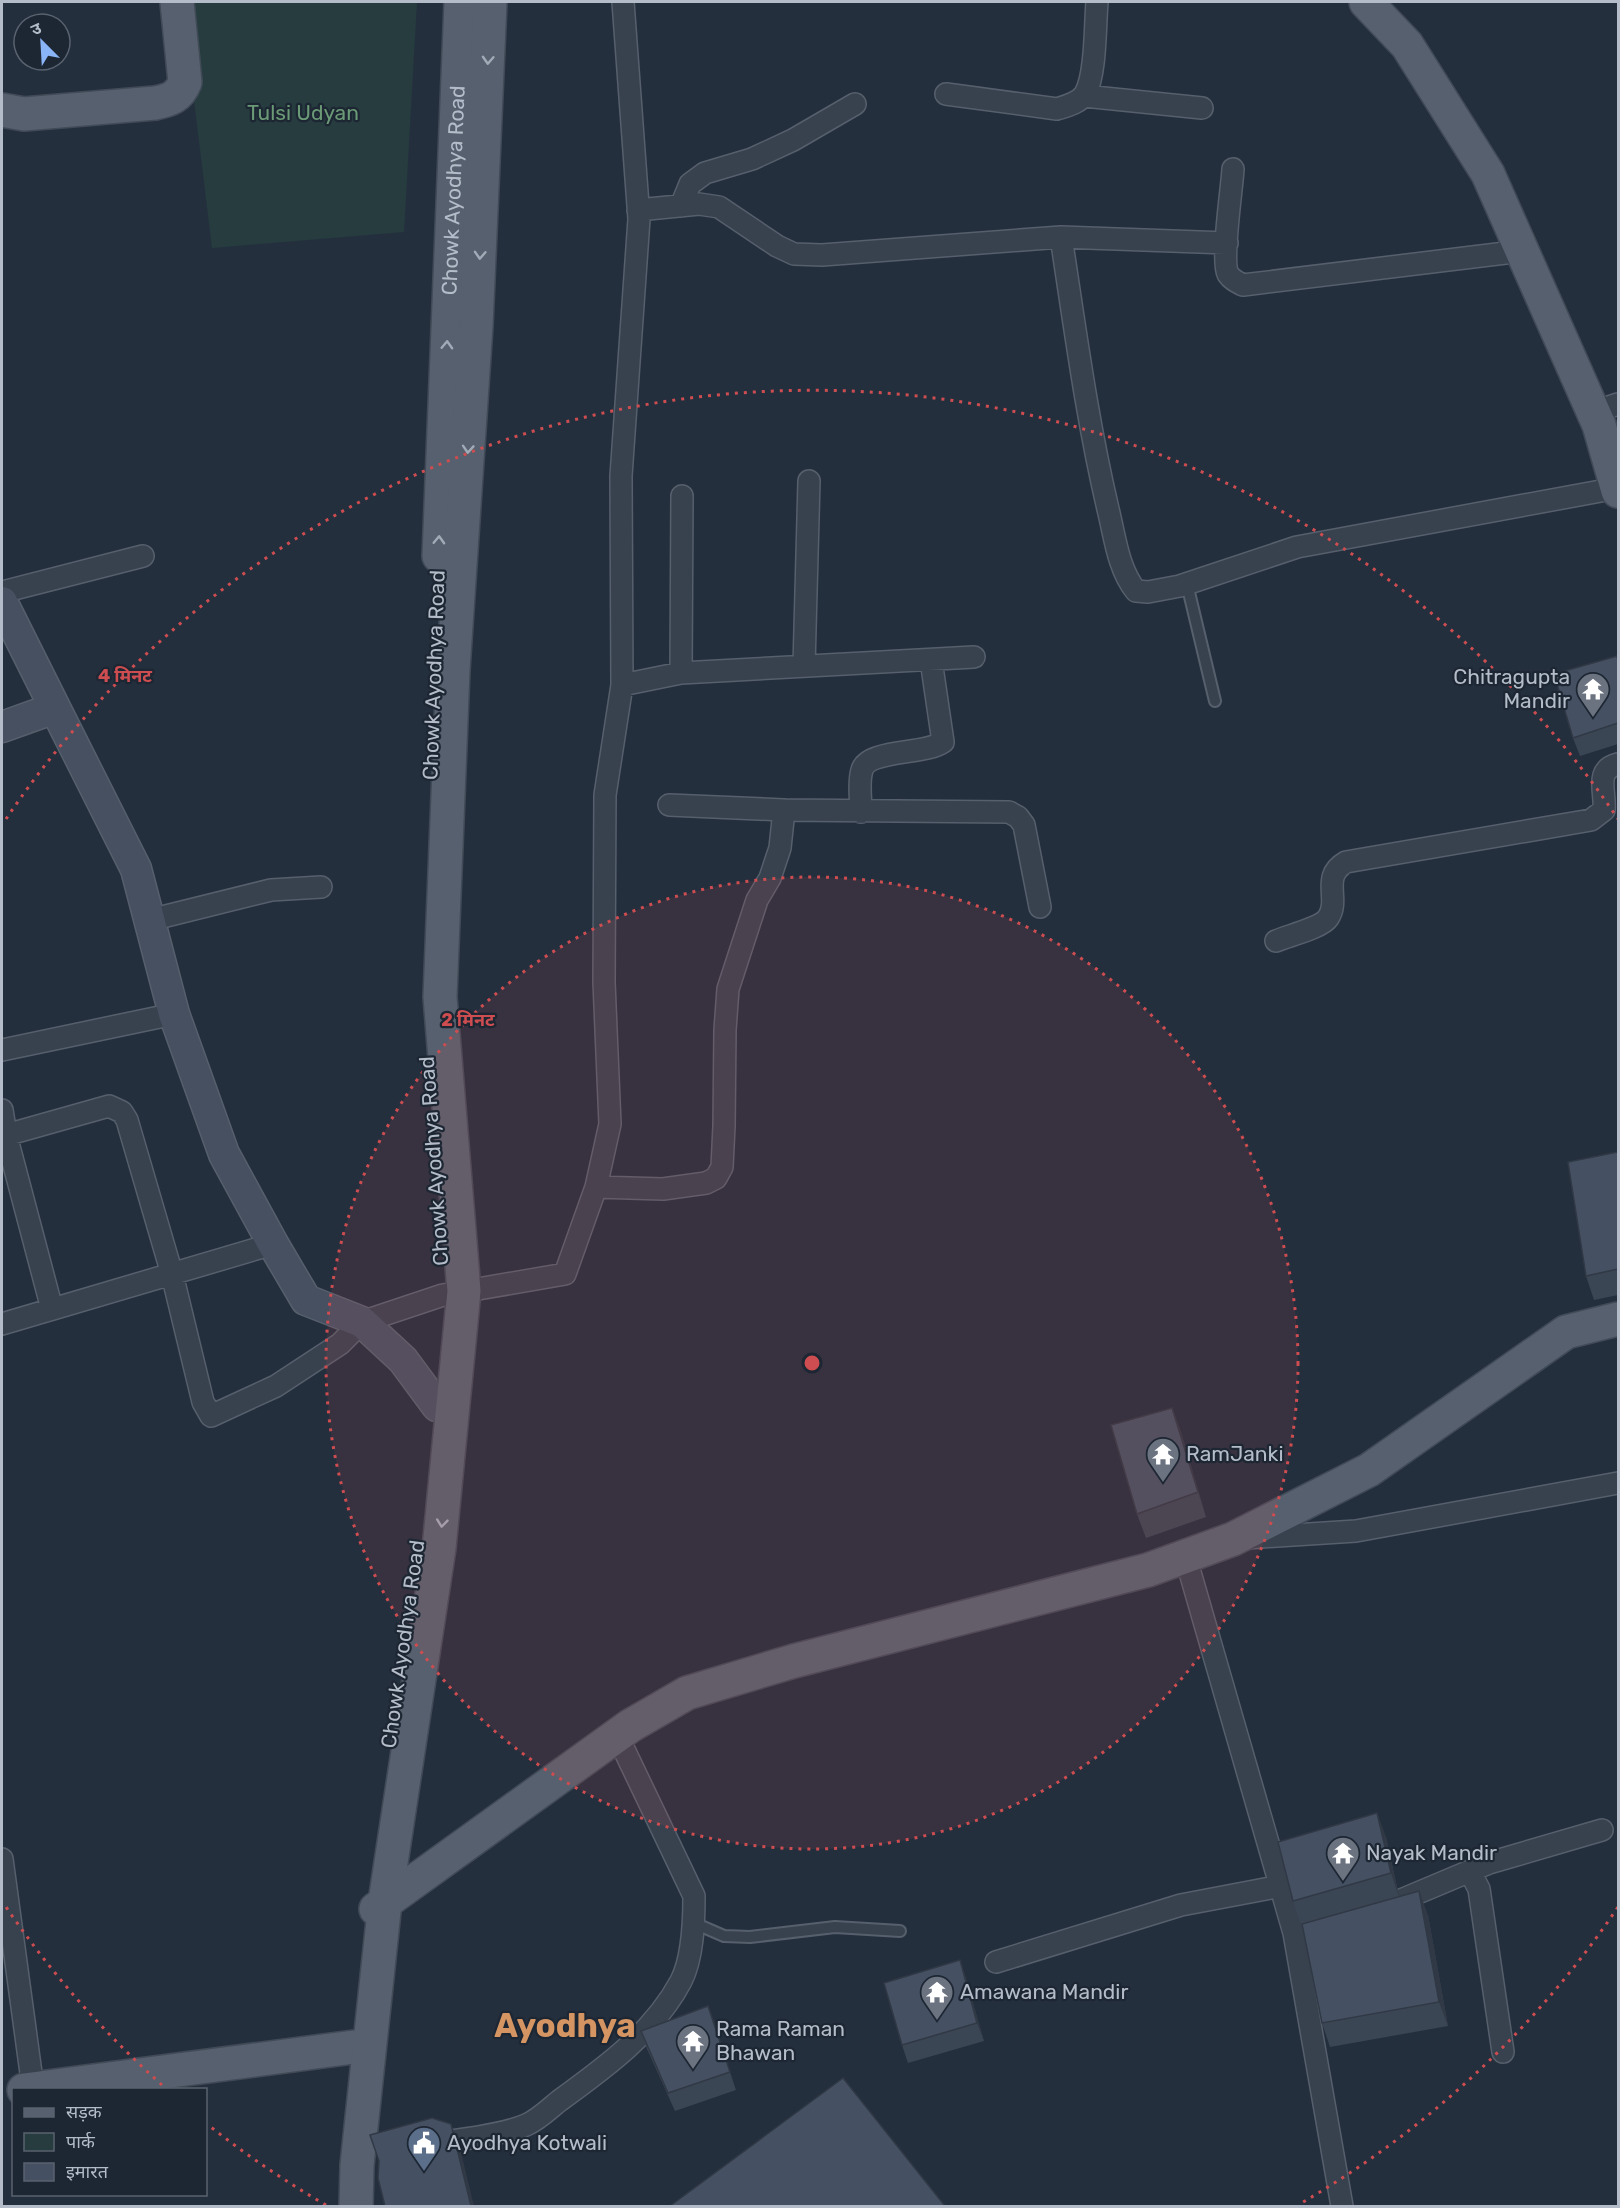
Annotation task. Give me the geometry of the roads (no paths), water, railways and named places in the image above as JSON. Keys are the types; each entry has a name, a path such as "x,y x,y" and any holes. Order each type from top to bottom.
{"main road":[{"path":"2,110 24,114 154,104 171,99 181,92 186,82 177,2"},
{"name":"Chowk Ayodhya Road","path":"340,2206 360,2157 354,2047 374,1910 437,1406 454,1293 422,982 461,2"},
{"path":"356,2206 374,1910 439,1548 454,1293 440,997 453,670 476,326 490,2"},
{"path":"1366,2 1407,45 1488,174 1522,250 1606,408 1599,425 1618,490"},
{"path":"374,1910 617,1735 687,1693 794,1661 1149,1569 1233,1539 1369,1470 1566,1332 1618,1319"},
{"path":"34,2088 354,2047"}],"street":[{"path":"4,1135 109,1106 122,1112 127,1120 172,1274 203,1402 211,1416 276,1386 340,1344 362,1322 454,1293 565,1274 596,1187 610,1124 604,982 605,795 621,685 621,476 638,210 623,2"},
{"path":"946,94 1057,109 1072,105 1084,96 1091,79 1097,2"},
{"path":"1084,96 1202,108"},
{"path":"681,206 690,184 705,173 752,159 793,140 855,104"},
{"path":"1233,169 1227,272 1234,281 1243,285 1522,250"},
{"path":"638,210 699,204 719,207 777,246 794,254 822,255 1060,237 1227,243"},
{"path":"1060,237 1092,442 1121,562 1129,582 1136,591 1148,592 1187,584 1297,548 1618,490"},
{"path":"804,666 809,481"},
{"path":"681,673 682,496"},
{"path":"2,592 143,556"},
{"path":"2,602 136,869 174,1014 224,1154 306,1300 362,1322 403,1360 437,1406"},
{"path":"621,685 681,673 974,657"},
{"path":"861,812 861,770 865,763 871,759 888,755 927,750 943,742 932,660"},
{"path":"2,727 55,708"},
{"path":"1276,941 1322,924 1328,918 1331,910 1332,875 1346,862 1591,820 1604,810 1602,781 1605,772 1618,764"},
{"path":"669,805 861,812 1009,812 1018,817 1024,825 1040,907"},
{"path":"596,1187 663,1189 706,1183 716,1178 722,1167 728,989 757,900 770,878 780,848 784,810"},
{"path":"150,920 271,890 321,887"},
{"path":"2,1050 174,1014"},
{"path":"2,1110 4,1135 52,1309"},
{"path":"2,1324 273,1244"},
{"path":"1233,1539 1356,1531 1618,1483"},
{"path":"1185,1555 1296,1943 1342,2206"},
{"path":"406,2145 486,2135 527,2125 588,2080 646,2032 682,1980 694,1923 694,1896 617,1735"},
{"path":"1372,1912 1489,1863 1602,1830"},
{"path":"2,1859 18,2088"},
{"path":"1470,1872 1479,1889 1503,2052"},
{"path":"996,1962 1181,1905 1281,1886"},
{"path":"1296,1943 1318,1934"},
{"path":"360,2157 374,2206"}],"lane":[{"path":"1187,584 1215,701"},
{"path":"694,1923 724,1936 750,1937 835,1926 900,1931"}],"place":[{"name":"Chitragupta Mandir","path":"1593,718"},
{"name":"RamJanki","path":"1163,1483"},
{"name":"Nayak Mandir","path":"1343,1882"},
{"name":"Amawana Mandir","path":"937,2021"},
{"name":"Rama Raman Bhawan","path":"693,2070"},
{"name":"Ayodhya Kotwali","path":"424,2172"}],"district":[{"name":"Ayodhya","path":"565,2025"}],"park label":[{"name":"Tulsi Udyan","path":"303,113"}]}
